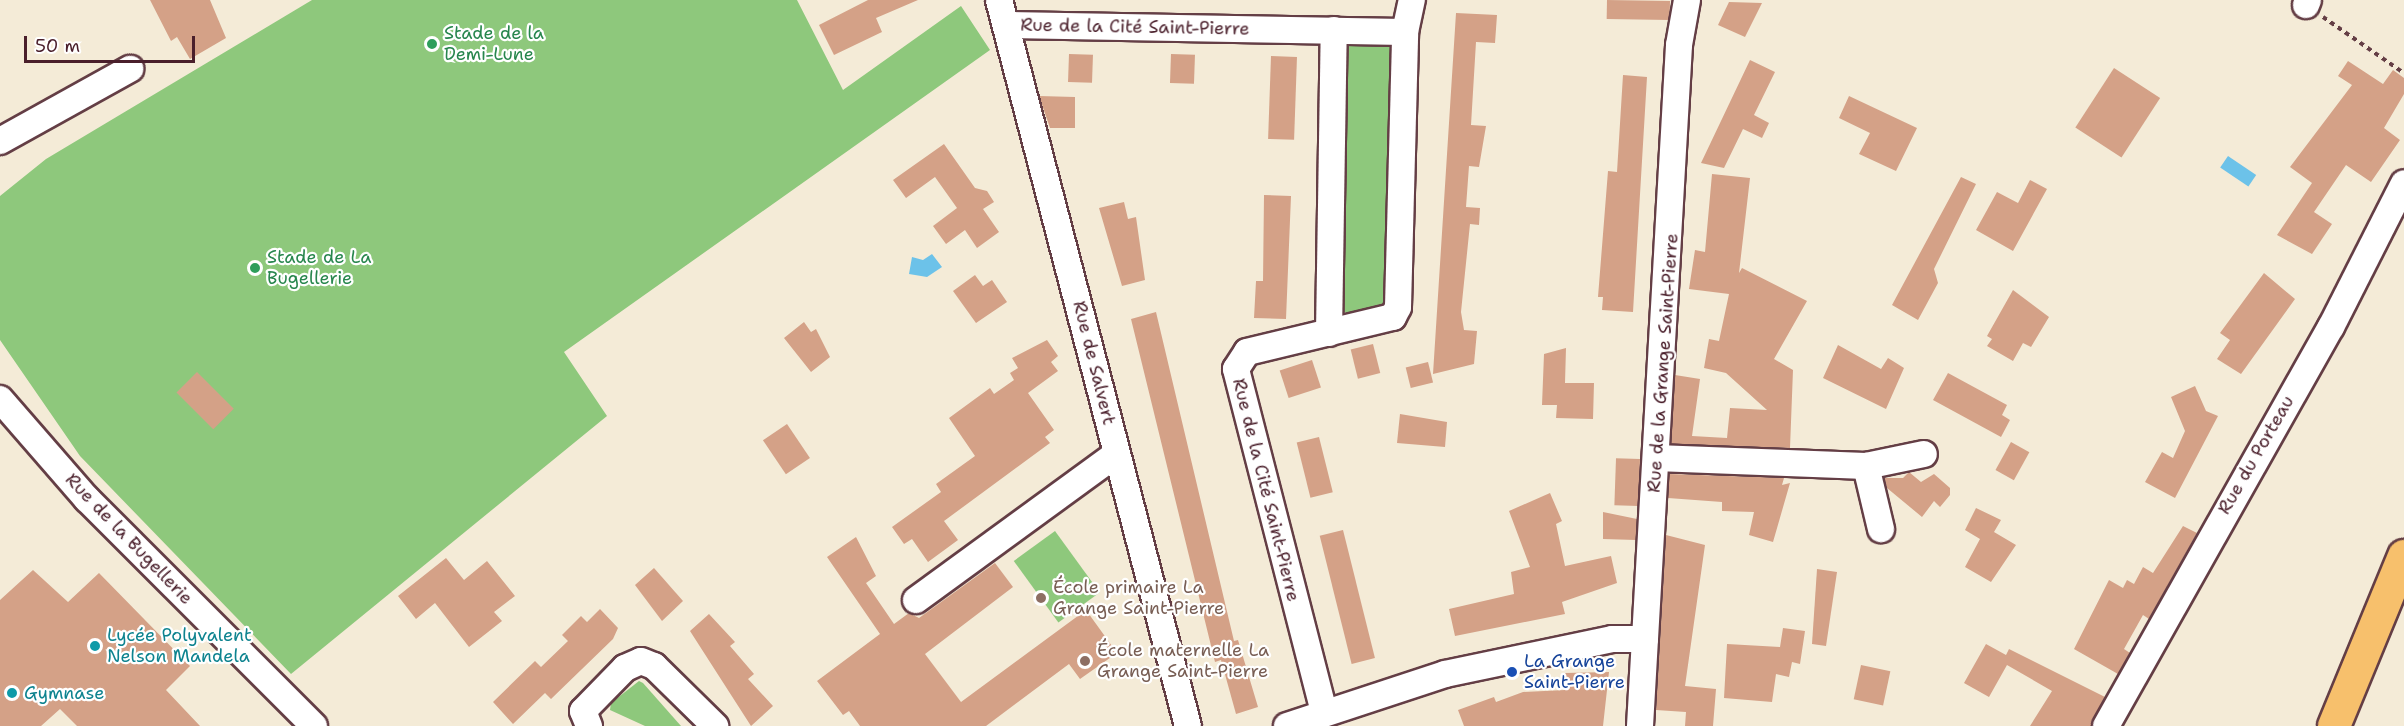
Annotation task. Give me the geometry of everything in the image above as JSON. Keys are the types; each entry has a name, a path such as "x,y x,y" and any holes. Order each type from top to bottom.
{"main road":[{"path":"2334,726 2404,556"}],"street":[{"name":"Rue de Salvert","path":"999,0 1188,726"},
{"name":"Rue de la Cité Saint-Pierre","path":"1324,712 1236,369 1247,352 1393,317 1398,307 1405,32 1412,0"},
{"name":"Rue de la Grange Saint-Pierre","path":"1640,726 1679,45 1688,0"},
{"name":"Rue de la Cité Saint-Pierre","path":"1007,25 1405,32"},
{"path":"1329,333 1334,30"},
{"path":"0,141 130,69"},
{"name":"Rue du Porteau","path":"2106,726 2231,495 2331,327 2404,183"},
{"name":"Rue de la Bugellerie","path":"0,399 87,499 314,726"},
{"path":"916,600 1116,454"},
{"path":"1656,458 1866,466 1924,454"},
{"path":"1866,466 1881,529"},
{"path":"1287,726 1445,674 1612,639 1646,639"},
{"path":"589,726 583,711 625,668 641,661 654,666 715,726"}],"path":[{"path":"2307,2 2404,72"}],"green space":[{"name":"Stade de La Bugellerie","path":"312,0 797,0 843,90 961,6 990,50 564,352 607,416 291,674 80,456 0,340 0,196 46,159"},
{"path":"1338,39 1399,41 1389,314 1328,312"},
{"path":"1055,531 1100,592 1058,622 1014,561"},
{"path":"639,681 681,726 645,726 610,710 611,703"}],"water":[{"path":"2228,156 2256,175 2248,187 2220,168"},
{"path":"932,254 942,267 927,277 909,274 912,257 923,260"}],"building":[{"path":"150,0 210,0 226,38 190,59 177,37 171,41"},
{"path":"868,0 918,0 876,18 882,32 834,55 819,25"},
{"path":"1607,0 1670,1 1670,20 1607,19"},
{"path":"1729,2 1762,3 1745,37 1718,25"},
{"path":"1456,13 1497,15 1495,43 1476,42 1471,125 1486,126 1479,167 1469,166 1466,207 1480,208 1479,225 1470,224 1461,312 1464,330 1477,331 1474,364 1433,374"},
{"path":"1069,54 1093,55 1092,83 1068,82"},
{"path":"1171,54 1195,55 1194,84 1170,83"},
{"path":"1271,56 1297,57 1294,140 1268,139"},
{"path":"1750,60 1775,72 1754,115 1769,123 1762,138 1743,129 1724,168 1701,163"},
{"path":"2348,61 2383,84 2393,70 2404,78 2404,94 2384,128 2400,140 2371,182 2346,165 2314,212 2332,224 2312,254 2277,235 2312,183 2290,167 2352,85 2338,76"},
{"path":"2114,68 2160,98 2121,158 2075,128"},
{"path":"1623,75 1647,77 1633,312 1602,310 1603,297 1598,297 1608,171 1617,172"},
{"path":"1039,96 1075,97 1075,128 1050,128"},
{"path":"1849,96 1917,128 1896,171 1859,154 1870,133 1839,118"},
{"path":"944,144 975,188 987,191 994,202 983,209 999,232 977,248 965,230 946,244 933,226 957,208 935,177 906,198 893,180"},
{"path":"1712,174 1750,178 1739,273 1742,268 1807,301 1774,359 1793,370 1790,448 1671,444 1675,375 1700,379 1692,436 1727,438 1730,408 1767,410 1726,373 1704,368 1709,339 1719,341 1729,294 1689,289 1695,250 1705,252"},
{"path":"1961,177 1976,184 1934,269 1938,283 1918,320 1892,305"},
{"path":"2030,180 2047,189 2013,251 1976,230 1997,192 2018,203"},
{"path":"1264,195 1291,196 1286,319 1254,318 1256,281 1263,281"},
{"path":"1124,202 1128,219 1136,217 1145,280 1122,286 1099,208"},
{"path":"2264,273 2295,299 2241,374 2217,359 2230,340 2220,333"},
{"path":"975,275 983,286 992,280 1007,302 976,323 953,291"},
{"path":"2013,290 2049,317 2031,347 2023,343 2013,361 1987,346 1992,339 1987,336"},
{"path":"1156,312 1234,641 1238,640 1258,707 1236,714 1221,660 1215,662 1131,319"},
{"path":"804,322 811,332 816,329 830,357 811,372 784,338"},
{"path":"1047,340 1058,356 1051,362 1058,371 1028,393 1054,430 1045,437 1050,443 944,521 958,540 928,562 912,539 904,544 892,527 941,492 936,484 975,456 949,418 990,388 994,394 1014,380 1010,373 1018,368 1012,358"},
{"path":"1373,344 1380,373 1358,379 1351,350"},
{"path":"1838,345 1881,369 1888,358 1904,368 1886,409 1823,378"},
{"path":"1566,348 1565,383 1594,383 1593,419 1556,418 1557,405 1542,405 1544,354"},
{"path":"1312,360 1321,388 1289,398 1280,371"},
{"path":"1428,362 1433,382 1411,388 1406,368"},
{"path":"197,372 234,409 213,429 176,393"},
{"path":"1948,373 2007,405 2002,415 2010,420 2001,437 1933,400"},
{"path":"2195,386 2206,411 2218,416 2175,498 2145,482 2162,452 2173,458 2185,431 2171,397"},
{"path":"1400,414 1447,422 1445,447 1397,443"},
{"path":"787,424 810,458 786,474 763,440"},
{"path":"1319,437 1333,492 1310,498 1297,443"},
{"path":"2011,442 2029,452 2014,480 1995,470"},
{"path":"1616,458 1640,459 1638,506 1614,505"},
{"path":"1909,472 1921,482 1934,474 1950,488 1950,495 1940,507 1934,501 1922,517 1887,488 1884,478 1903,478"},
{"path":"1669,474 1784,478 1782,485 1790,483 1773,542 1749,535 1754,512 1722,511 1722,502 1668,498"},
{"path":"1550,493 1562,521 1556,524 1565,566 1611,556 1617,583 1562,602 1565,614 1455,636 1449,609 1514,594 1511,572 1530,567 1509,511"},
{"path":"1976,508 2001,520 1994,532 2016,545 1991,582 1965,567 1980,539 1965,530"},
{"path":"1603,512 1637,519 1636,540 1603,539"},
{"path":"2183,526 2197,533 2149,619 2143,615 2124,649 2130,653 2118,674 2074,649 2109,580 2123,588 2127,580 2134,584 2143,567 2153,573"},
{"path":"1343,530 1375,658 1352,664 1320,536"},
{"path":"1666,535 1705,545 1685,686 1716,689 1713,726 1685,726 1686,712 1656,710"},
{"path":"856,537 876,576 866,583 894,624 909,613 919,618 995,563 1013,587 925,654 961,702 1086,610 1117,653 1080,679 1069,664 986,726 860,726 849,711 843,715 817,681 880,634 827,557"},
{"path":"446,558 464,580 487,561 515,596 494,612 502,621 469,647 435,603 416,619 398,596"},
{"path":"654,568 683,601 662,621 635,585"},
{"path":"1817,569 1837,572 1826,646 1812,644"},
{"name":"Lycée Polyvalent Nelson Mandela","path":"33,570 68,602 99,573 190,666 166,690 200,726 77,726 60,709 41,726 0,726 0,600"},
{"path":"600,609 618,628 613,639 551,699 545,693 513,724 493,702 535,661 541,667 568,641 562,635 581,616 587,622"},
{"path":"709,614 735,642 730,646 754,674 748,679 773,706 751,726 690,631"},
{"path":"1783,628 1805,631 1800,664 1792,662 1789,677 1776,674 1772,702 1724,698 1727,644 1780,647"},
{"path":"1986,644 2006,655 2009,649 2105,697 2091,726 2030,726 2052,691 2007,665 1989,697 1964,683"},
{"path":"1861,665 1890,671 1883,705 1854,699"},
{"path":"1609,672 1603,726 1464,726 1458,710 1494,697 1496,702 1523,692 1565,690 1565,673"}],"place":[{"name":"Stade de la Demi-Lune","path":"432,44"},
{"name":"Stade de La Bugellerie","path":"255,268"},
{"name":"École primaire La Grange Saint-Pierre","path":"1041,598"},
{"name":"Lycée Polyvalent Nelson Mandela","path":"95,646"},
{"name":"École maternelle La Grange Saint-Pierre","path":"1085,661"},
{"name":"La Grange Saint-Pierre","path":"1512,672"},
{"name":"Gymnase","path":"12,693"}]}
